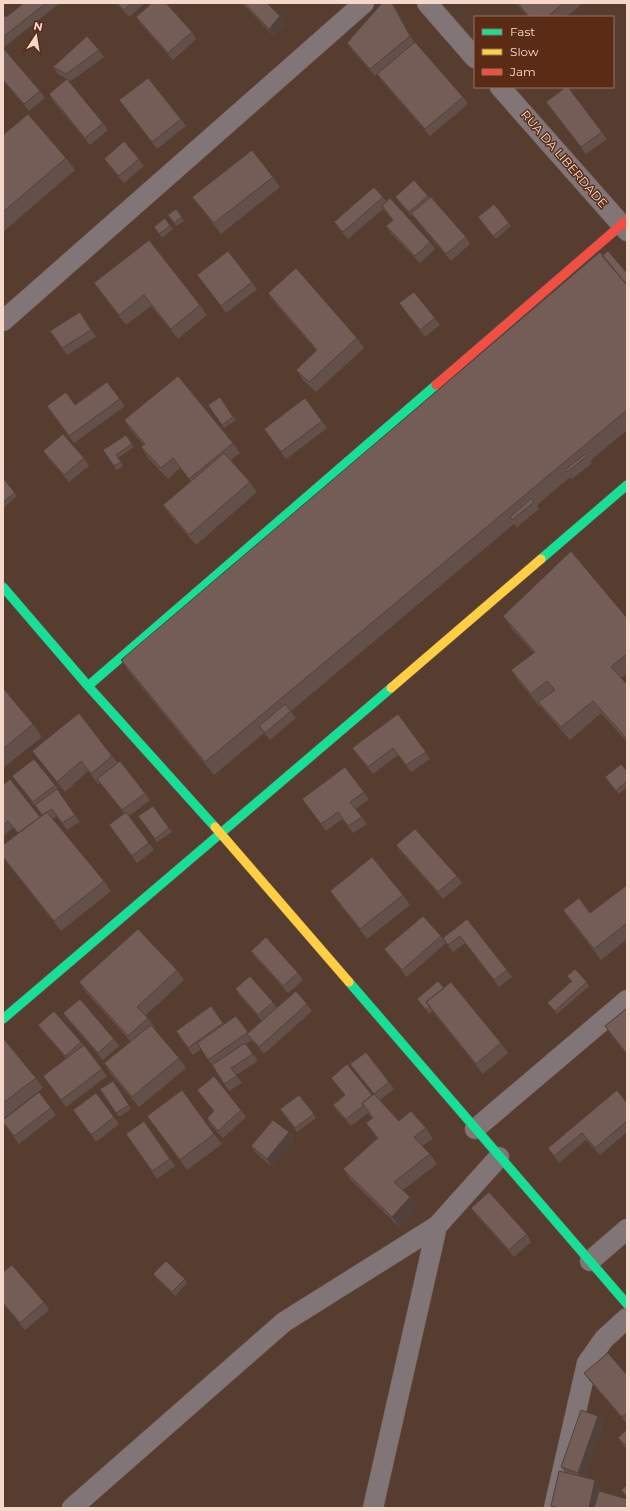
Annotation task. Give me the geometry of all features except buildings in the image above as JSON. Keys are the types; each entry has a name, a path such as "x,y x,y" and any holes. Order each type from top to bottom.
{"street":[{"path":"3,321 364,3"},
{"path":"426,3 474,57"},
{"name":"RUA DA LIBERDADE","path":"501,88 625,226"},
{"path":"88,686 625,226"},
{"path":"3,1019 627,485"},
{"path":"3,587 88,686 221,834 627,1304"},
{"path":"475,1129 627,1000"},
{"path":"72,1508 284,1322 437,1226 500,1157"},
{"path":"373,1508 437,1226"},
{"path":"590,1261 627,1229"},
{"path":"554,1508 587,1362 604,1339 627,1318"}],"traffic: fast":[{"path":"88,686 436,385"},
{"path":"541,559 627,485"},
{"path":"3,587 88,686 215,827"},
{"path":"3,1019 391,688"},
{"path":"349,982 627,1304"}],"traffic: slow":[{"path":"391,688 541,559"},
{"path":"215,827 349,982"}],"traffic: jam":[{"path":"436,385 627,220"}]}
